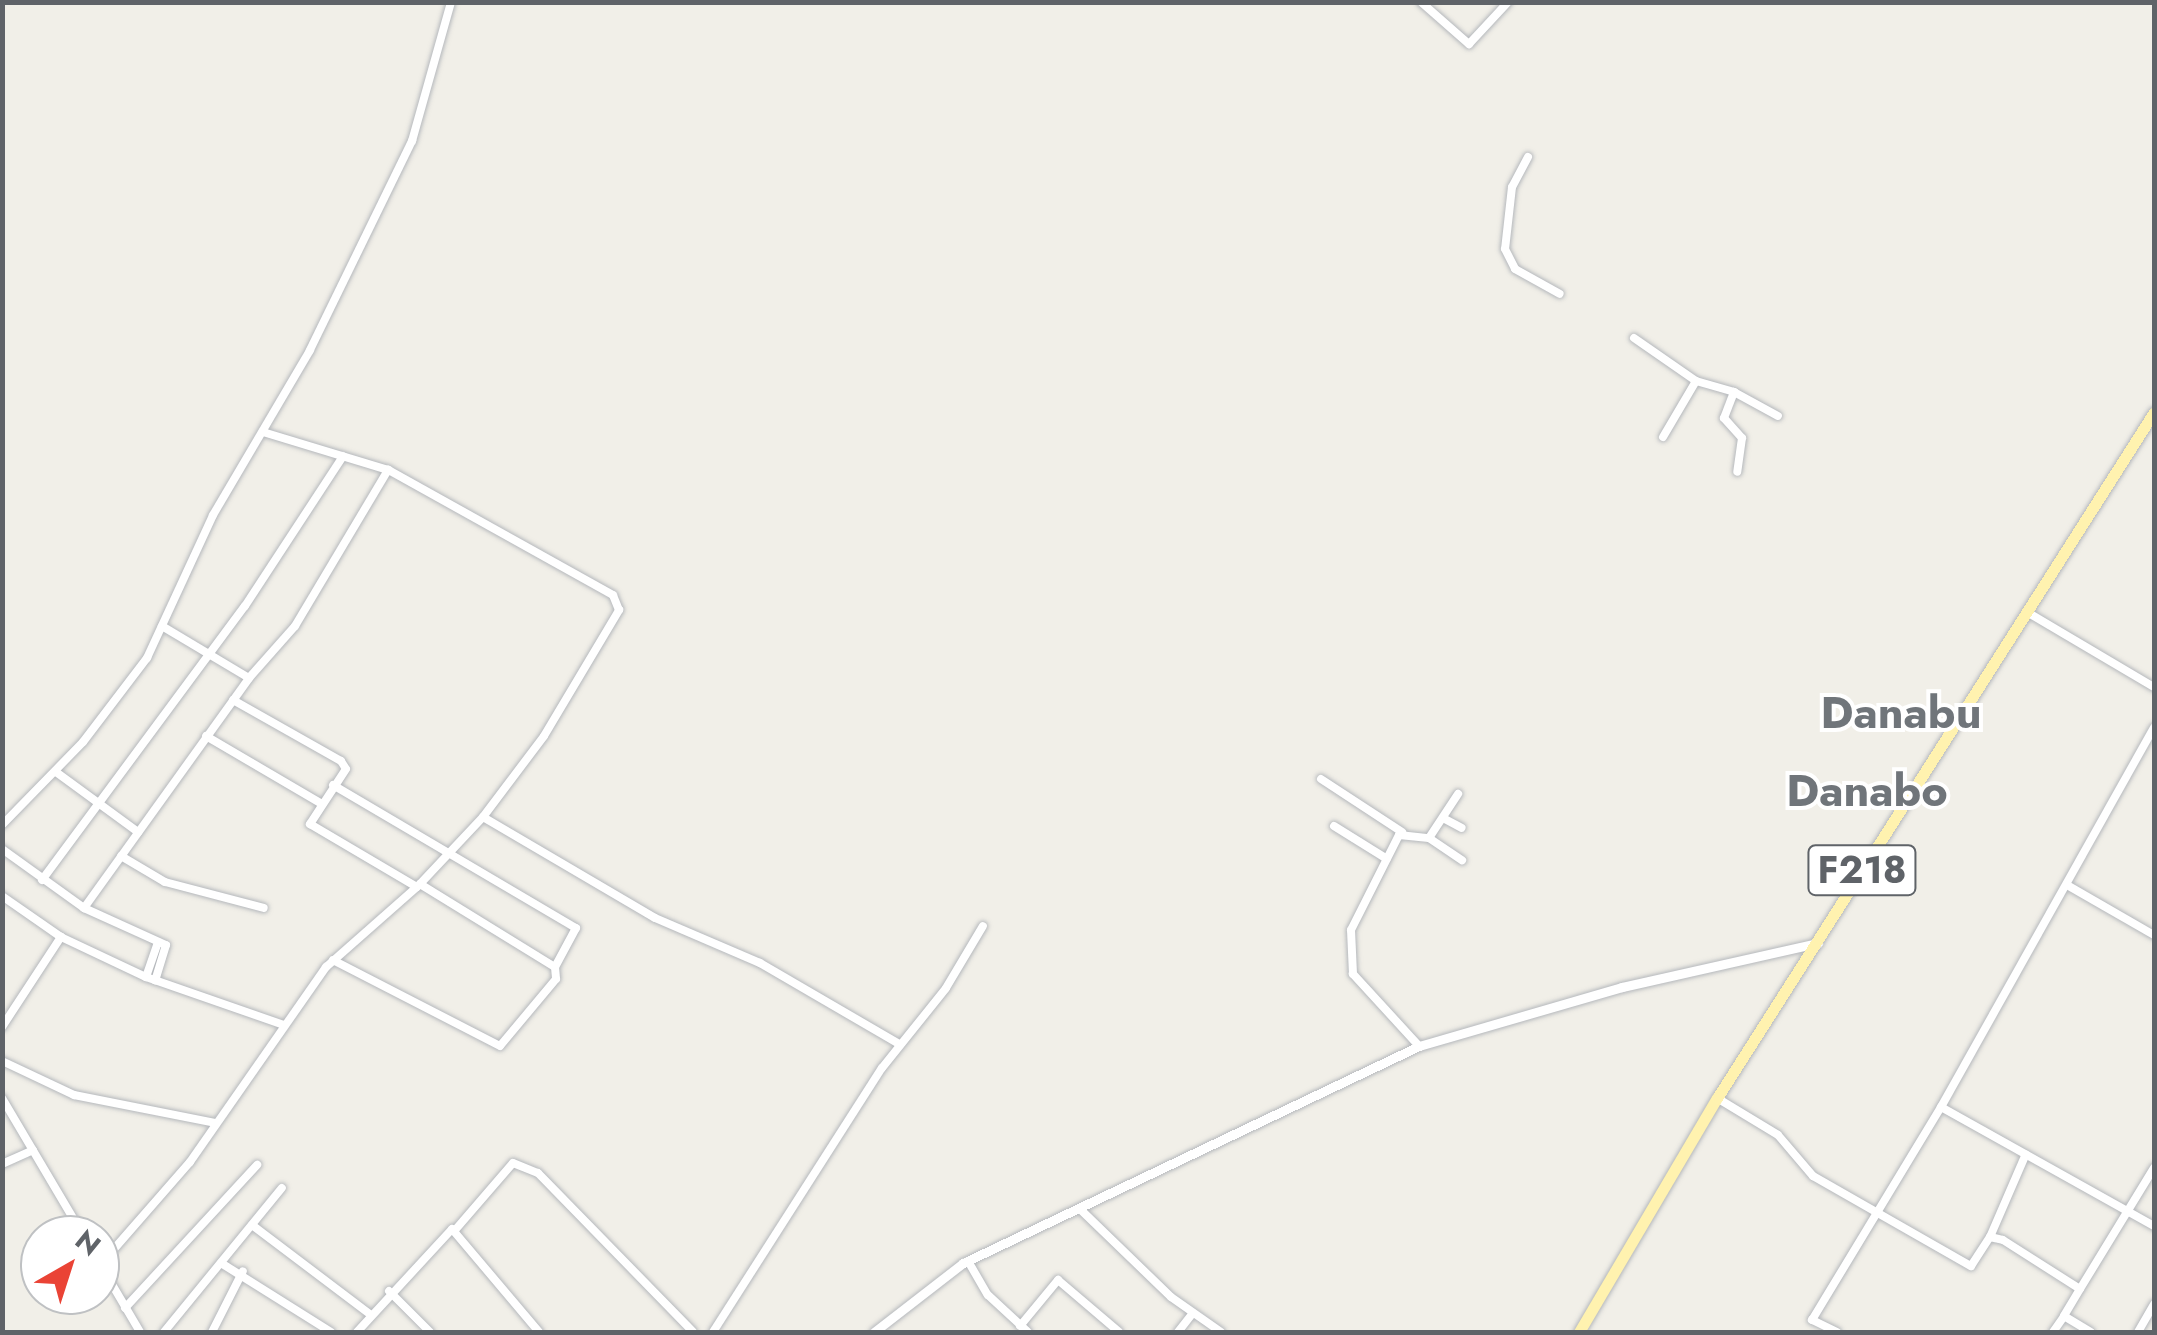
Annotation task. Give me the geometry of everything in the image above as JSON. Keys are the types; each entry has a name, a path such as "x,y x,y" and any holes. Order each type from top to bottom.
{"main road":[{"name":"F218","path":"1579,1332 1717,1098 2154,412"}],"street":[{"path":"2,825 56,772 134,679 212,514 264,432 412,141 451,2"},
{"path":"1421,2 1469,44 1508,2"},
{"path":"1528,157 1512,187 1505,249 1514,269 1560,294"},
{"path":"1634,338 1696,381 1734,392 1778,416"},
{"path":"1663,437 1696,381"},
{"path":"1734,392 1724,418 1742,438 1737,472"},
{"path":"120,1241 216,1123 334,960 419,885 482,817 544,736 619,610 618,601 388,470 264,432"},
{"path":"42,880 210,655 343,456"},
{"path":"84,908 249,678 295,626 388,470"},
{"path":"2027,612 2154,688"},
{"path":"162,626 249,678"},
{"path":"233,700 341,761 346,769 309,819 313,828 419,885 554,967"},
{"path":"1837,1332 1812,1320 1941,1106 2154,728"},
{"path":"206,736 320,802"},
{"path":"56,772 138,832"},
{"path":"1320,779 1402,832 1429,838 1462,860"},
{"path":"333,786 575,926 554,967 556,978 500,1046 334,960"},
{"path":"1429,838 1458,794"},
{"path":"482,817 655,918 760,963 899,1044"},
{"path":"1443,818 1462,828"},
{"path":"1334,826 1387,858"},
{"path":"1402,832 1352,926 1352,970 1419,1046"},
{"path":"2,850 84,908 158,942 151,978"},
{"path":"121,856 165,882 264,908"},
{"path":"2068,886 2154,934"},
{"path":"2,896 61,937 151,978 284,1025"},
{"path":"713,1332 899,1044 946,988 983,926"},
{"path":"2,1027 61,937"},
{"path":"874,1332 968,1261 1081,1210 1326,1084 1419,1046 1622,987 1818,943"},
{"path":"2,1062 74,1095 216,1123"},
{"path":"2,1098 71,1215"},
{"path":"1717,1098 1778,1135 1813,1176 1971,1266 1990,1237 2026,1154"},
{"path":"1941,1106 2154,1226"},
{"path":"2,1164 33,1150"},
{"path":"363,1330 390,1291 456,1229 513,1164 538,1173 693,1332"},
{"path":"126,1308 256,1165"},
{"path":"2053,1332 2154,1168"},
{"path":"164,1332 282,1188"},
{"path":"1081,1210 1194,1313 1221,1332"},
{"path":"252,1225 371,1315"},
{"path":"456,1229 539,1332"},
{"path":"1990,1237 2080,1289"},
{"path":"968,1261 988,1296 1024,1330 1058,1280 1119,1332"},
{"path":"222,1263 243,1271 331,1332"},
{"path":"212,1332 243,1271"},
{"path":"390,1291 430,1332"},
{"path":"120,1298 140,1332"},
{"path":"2138,1332 2154,1304"},
{"path":"1178,1332 1194,1313"},
{"path":"2064,1316 2091,1332"}],"district":[{"name":"Danabu","path":"1901,713"},
{"name":"Danabo","path":"1867,791"}]}
